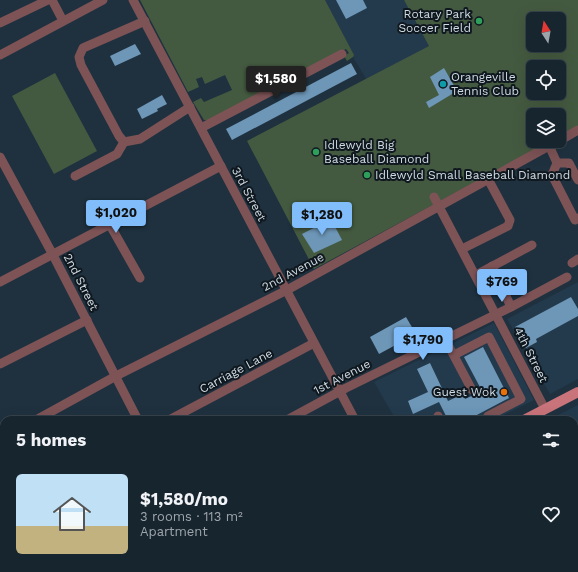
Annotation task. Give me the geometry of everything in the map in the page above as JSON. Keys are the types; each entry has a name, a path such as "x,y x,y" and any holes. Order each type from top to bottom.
{"main road":[{"path":"532,416 578,392"}],"street":[{"path":"0,23 38,2 48,0"},
{"path":"52,0 61,17"},
{"path":"0,55 103,0"},
{"name":"3rd Street","path":"133,0 353,416"},
{"path":"124,142 119,136 81,65 79,57 83,48 144,21"},
{"path":"201,128 342,54"},
{"path":"75,176 117,154 124,142 140,139 190,108"},
{"name":"2nd Avenue","path":"566,137 578,130"},
{"name":"2nd Avenue","path":"43,416 116,376 286,290 371,238 440,206 540,148"},
{"path":"550,148 557,163 552,175 575,220 578,218"},
{"name":"2nd Street","path":"0,157 53,255 136,416"},
{"path":"557,163 570,163 578,180"},
{"path":"0,282 221,166"},
{"path":"462,249 508,226 510,220 488,179"},
{"name":"4th Street","path":"434,197 545,409"},
{"path":"110,225 140,278"},
{"path":"476,275 532,245"},
{"path":"492,266 511,306"},
{"name":"1st Avenue","path":"294,416 340,391 567,277"},
{"path":"0,364 87,320"},
{"path":"454,355 489,337 521,399 488,416"},
{"path":"445,338 472,390"},
{"name":"Carriage Lane","path":"177,416 314,343"},
{"path":"504,366 519,358"}],"shaded area":[{"path":"325,0 404,0 429,46 367,80 353,57 354,55"},
{"path":"578,282 578,379 550,394 507,319"},
{"path":"494,323 534,400 502,416 394,416 374,382"},
{"path":"578,405 578,416 556,416"}],"green space":[{"path":"140,0 325,0 354,55 347,61 344,56 349,53 346,49 210,120 204,120 193,102 201,98 204,102 232,90 225,75 205,84 202,77 196,79 199,87 188,92"},
{"path":"404,0 578,0 578,126 566,133 566,108 526,108 526,148 538,148 314,269 247,141 429,46"},
{"path":"55,73 97,151 54,174 12,96"}],"building":[{"path":"336,0 363,0 367,8 346,19"},
{"path":"135,44 141,54 115,66 110,56"},
{"path":"351,63 357,74 232,140 226,129"},
{"name":"Orangeville Tennis Club","path":"444,68 457,91 429,108 426,102 439,95 430,77"},
{"path":"162,95 167,104 157,109 158,111 142,119 137,109"},
{"path":"331,219 342,240 314,253 302,234"},
{"path":"571,297 578,309 578,316 536,339 537,342 526,348 515,327"},
{"path":"406,317 416,334 379,354 370,337"},
{"path":"483,347 509,398 475,416 446,416 439,402 413,414 408,401 428,392 417,369 430,363 448,401 463,394 465,399 482,391 464,357"}],"place":[{"name":"Rotary Park Soccer Field","path":"479,21"},
{"name":"Orangeville Tennis Club","path":"443,84"},
{"name":"Idlewyld Big Baseball Diamond","path":"316,152"},
{"name":"Idlewyld Small Baseball Diamond","path":"367,175"},
{"name":"Guest Wok","path":"504,392"}]}
